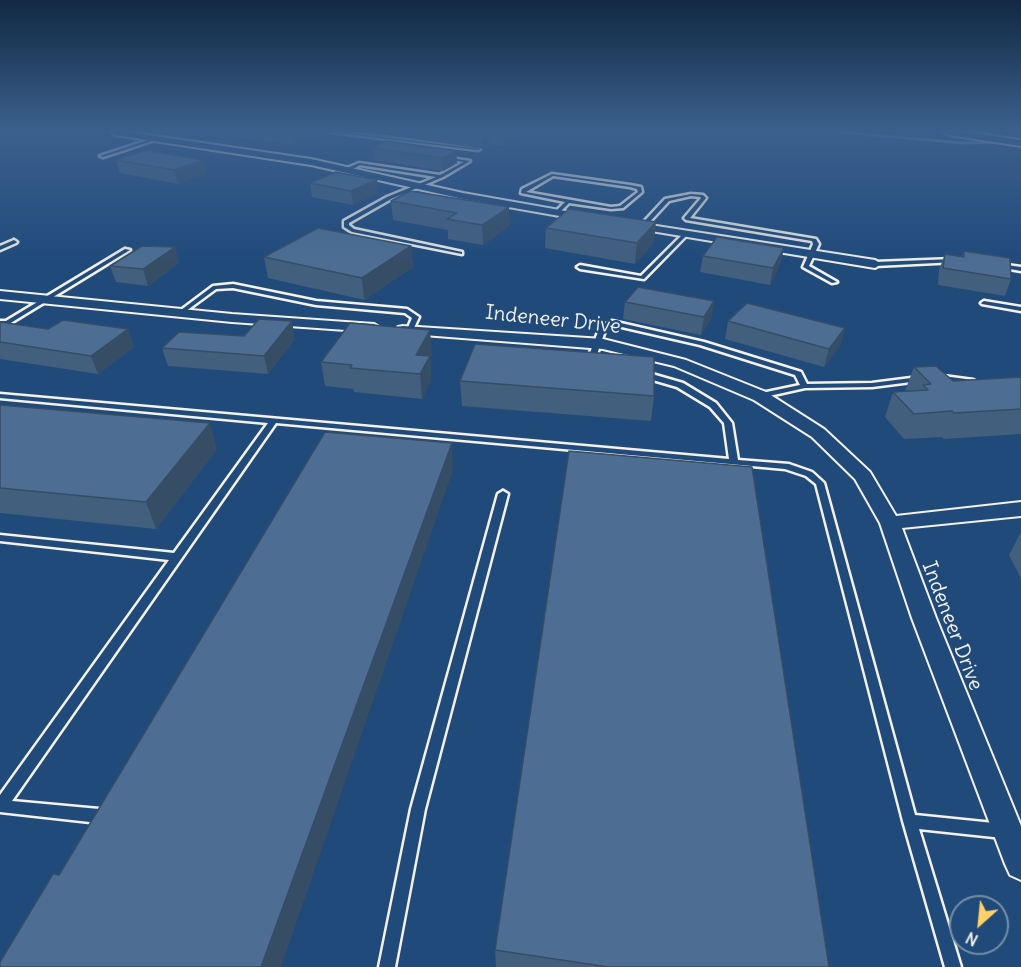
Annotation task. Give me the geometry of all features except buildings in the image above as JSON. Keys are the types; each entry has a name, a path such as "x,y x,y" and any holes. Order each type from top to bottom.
{"street":[{"path":"379,177 600,220"},
{"path":"621,223 875,264"},
{"name":"Indeneer Drive","path":"0,296 180,313 596,343 680,363 760,396 818,433 863,476 890,523 924,618 1021,864"},
{"path":"890,523 1021,509"}],"lane":[{"path":"439,177 389,198 346,222 346,226 460,253"},
{"path":"548,177 524,190 523,193 611,208 621,207 640,192 639,188 630,186 567,177"},
{"path":"642,227 667,200 691,195 700,196 704,198 688,219 810,238 816,242 806,267 834,282"},
{"path":"389,198 400,200"},
{"path":"557,213 568,201"},
{"path":"580,267 642,278 685,234"},
{"path":"0,248 14,242"},
{"path":"0,323 7,324 127,250"},
{"path":"875,264 960,261"},
{"path":"996,266 1021,269"},
{"path":"180,313 215,287 233,286 316,303 413,312 416,317 410,330"},
{"path":"984,303 1021,309"},
{"path":"589,365 603,327 612,323 702,343 798,374 805,386"},
{"path":"631,371 680,385 713,405 728,423 734,462"},
{"path":"760,396 805,386 872,385 938,377 985,383"},
{"path":"0,396 274,420 329,430 786,466 809,474 820,483 910,821 954,967"},
{"path":"99,816 0,806 274,420"},
{"path":"387,967 418,809 503,494"},
{"path":"0,538 177,557"},
{"path":"910,821 1008,832"}]}
